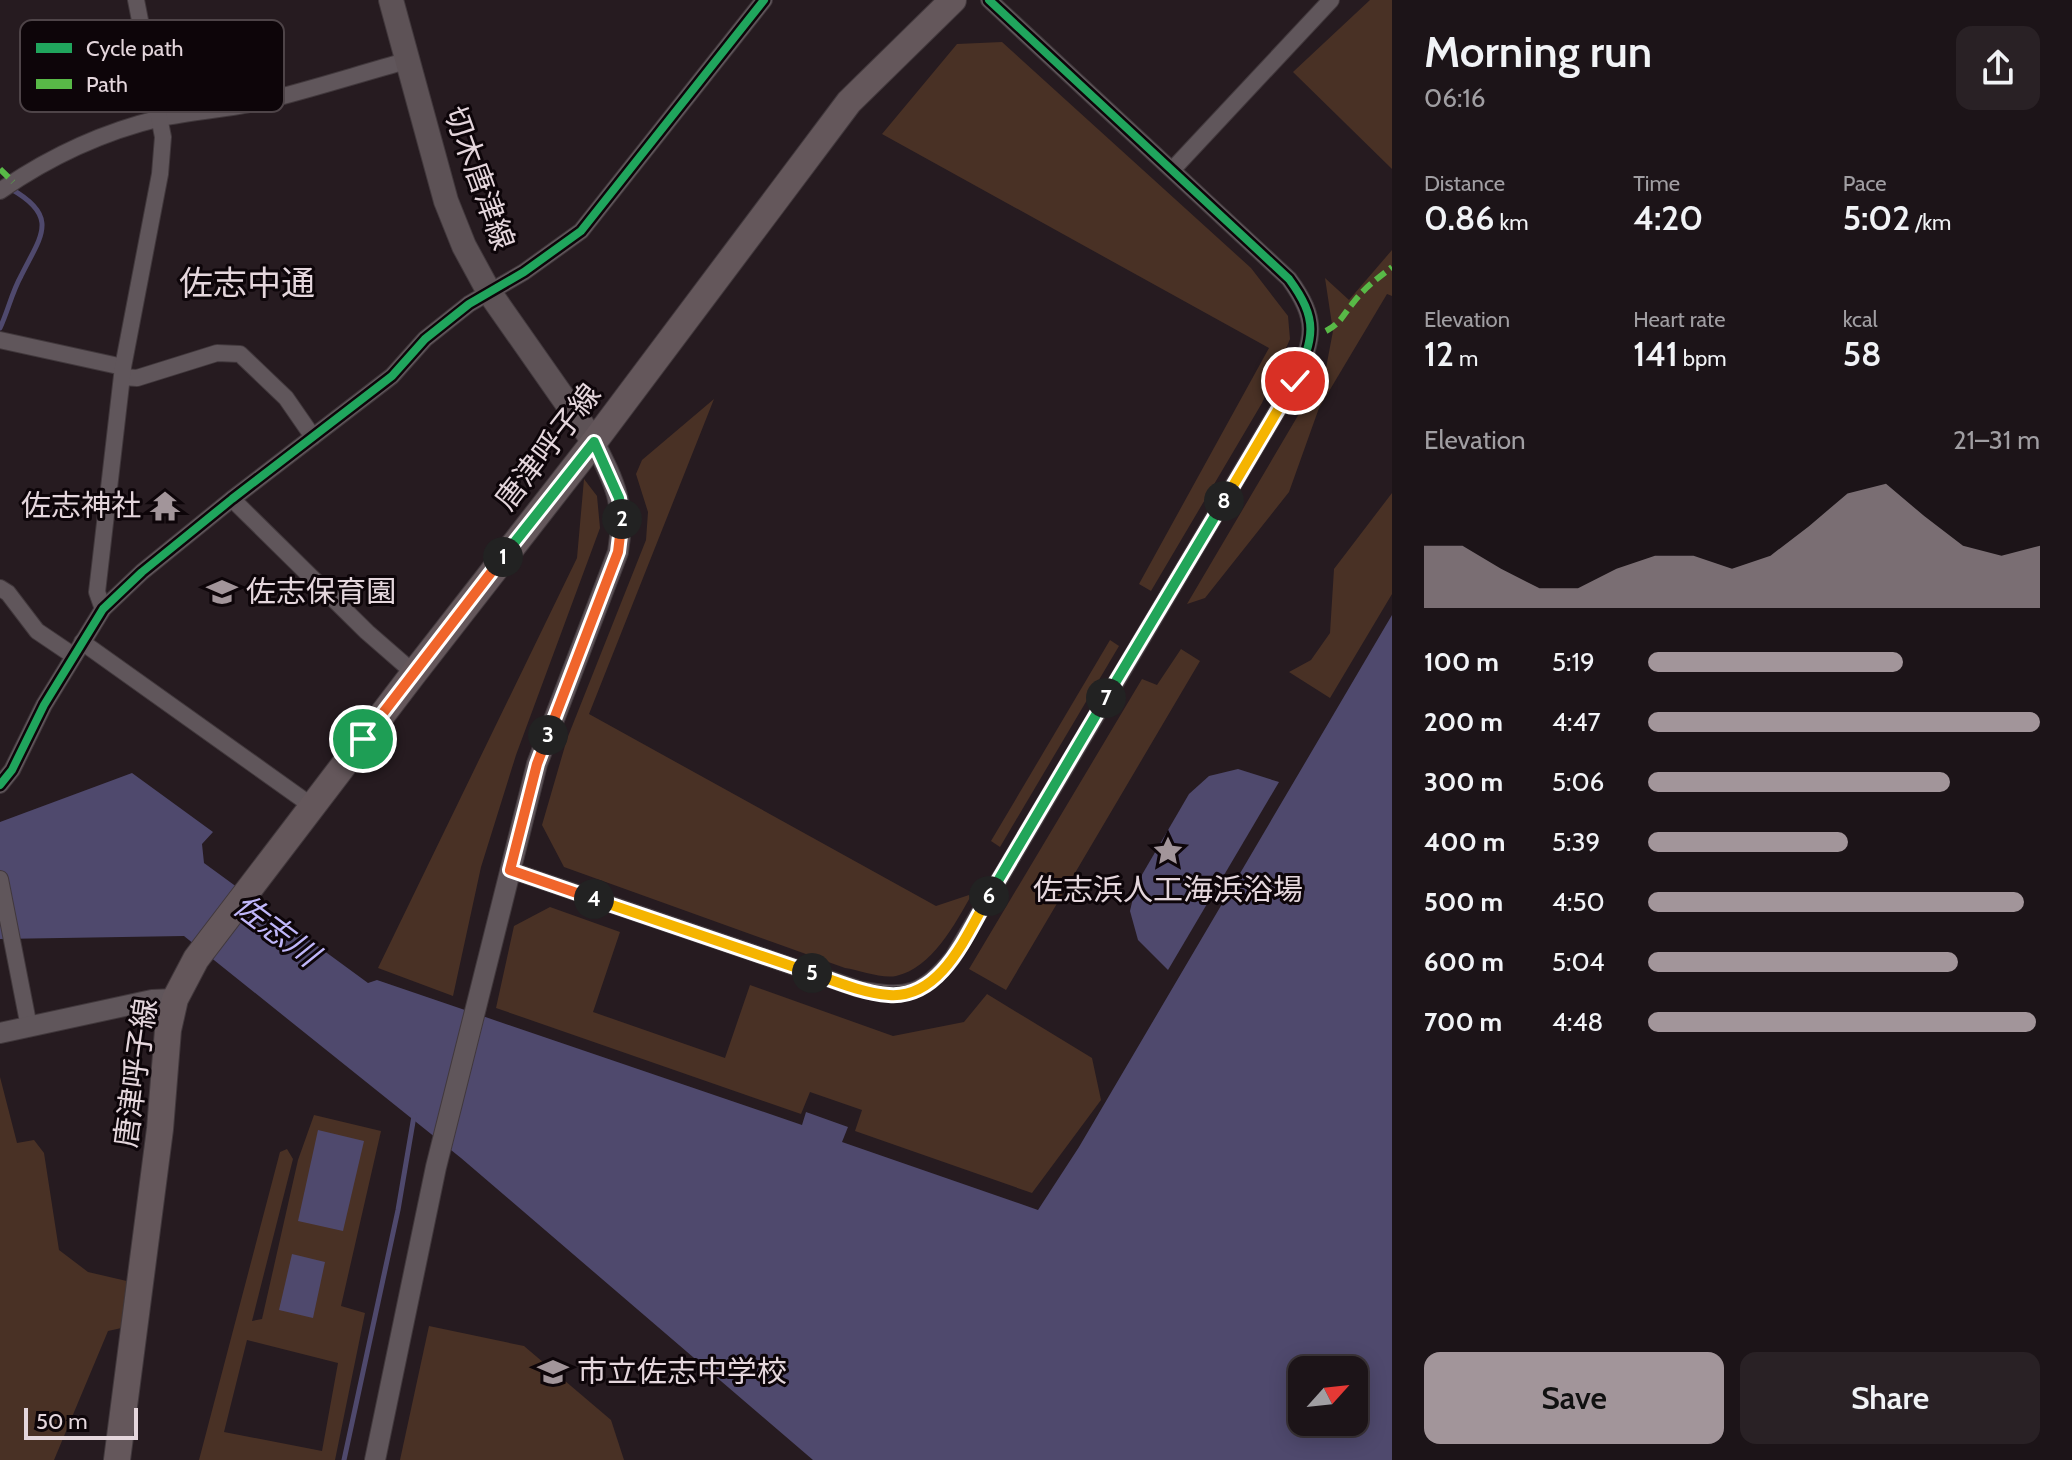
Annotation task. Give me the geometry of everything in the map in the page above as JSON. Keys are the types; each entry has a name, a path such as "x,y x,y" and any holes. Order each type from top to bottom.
{"main road":[{"name":"切木唐津線","path":"391,0 446,201 464,246 489,292 594,442"},
{"name":"唐津呼子線","path":"117,1460 160,1129 168,1030 175,999 196,959 594,442 849,102 953,0"}],"street":[{"path":"136,0 140,20"},
{"path":"0,785 12,770 44,705 103,609 142,572 232,499 392,376 425,339 469,304 524,272 581,231 764,0"},
{"path":"510,870 859,989 892,995 916,991 936,979 961,943 1295,381 1312,333 1310,314 1303,297 1289,279 989,0"},
{"path":"1173,169 1331,0"},
{"path":"284,95 406,61"},
{"path":"103,609 97,592 123,372 160,174 163,137 160,112"},
{"path":"5,187 49,159 83,143 161,118 197,112"},
{"path":"1,342 137,378 217,353 240,354 286,398 313,437"},
{"path":"375,1460 436,1167 537,764 618,552 622,525 619,498 594,442"},
{"path":"232,499 367,632 414,673"},
{"path":"0,588 8,593 37,631 78,649 312,806"},
{"path":"0,879 29,1027"},
{"path":"0,1033 152,1000 175,999"}],"shaded area":[{"path":"1370,0 1392,0 1392,169 1293,72"},
{"path":"1002,42 1251,268 1288,316 1290,339 1262,403 1151,591 1139,584 1269,348 882,134 957,44"},
{"path":"1392,250 1392,296 1387,294 1319,408 1289,492 1205,598 1187,604 1326,368 1333,331 1325,278 1349,300"},
{"path":"714,399 589,714 936,906 972,894 950,931 931,954 921,964 896,976 845,968 564,867 542,825 567,739 646,540 648,512 636,474 642,460"},
{"path":"584,479 597,496 600,528 516,755 481,867 453,996 378,968 577,558"},
{"path":"1392,493 1392,594 1330,698 1289,672 1311,660 1330,633 1334,569"},
{"path":"1110,640 1119,646 1000,847 991,841"},
{"path":"1181,649 1200,661 1006,990 969,969 1142,679 1157,685"},
{"path":"550,907 620,932 593,1012 725,1058 750,985 893,1036 964,1022 987,994 1092,1058 1101,1100 1032,1193 855,1131 862,1110 810,1092 801,1114 496,1008 514,926"},
{"path":"0,1077 17,1143 34,1140 44,1153 59,1250 88,1272 131,1282 126,1327 108,1331 54,1460 0,1460"},
{"path":"314,1115 381,1131 341,1306 365,1313 335,1460 199,1460 280,1152 287,1149 293,1159 252,1321 262,1319 298,1160","holes":["247,1340 338,1363 322,1451 224,1432"]},
{"path":"429,1326 524,1346 611,1420 624,1460 400,1460"}],"water":[{"name":"佐志川","path":"1392,615 1392,1460 813,1460 461,1158 184,936 0,939 0,822 132,773 213,832 202,844 204,863 368,983 377,980 802,1125 806,1112 848,1127 842,1142 1038,1210 1079,1147"},
{"path":"1238,769 1279,782 1168,970 1138,940 1130,911 1136,885 1189,794 1209,776"},
{"path":"318,1130 364,1141 343,1231 298,1221"},
{"path":"292,1254 325,1262 313,1318 279,1310"}],"waterway":[{"path":"0,328 42,228 36,209 11,189"},
{"path":"344,1460 398,1210 414,1116"}],"marked path":[{"path":"0,169 13,182"},
{"path":"1326,331 1338,322 1366,288 1392,267"}],"cycle path":[{"path":"0,785 12,770 44,705 103,609 142,572 232,499 392,376 425,339 469,304 524,272 581,231 764,0"},
{"path":"510,870 859,989 901,993 922,986 953,957 1295,381 1306,352 1310,329 1305,306 1289,279 989,0"}],"place":[{"name":"佐志神社","path":"165,506"},
{"name":"佐志保育園","path":"222,592"},
{"name":"佐志浜人工海浜浴場","path":"1168,851"},
{"name":"市立佐志中学校","path":"553,1372"}],"district":[{"name":"佐志中通","path":"247,283"}],"route":[{"path":"363,739 594,442 619,498 622,525 618,552 537,764 510,870 859,989 892,995 916,991 936,979 953,957 1295,381"}]}
